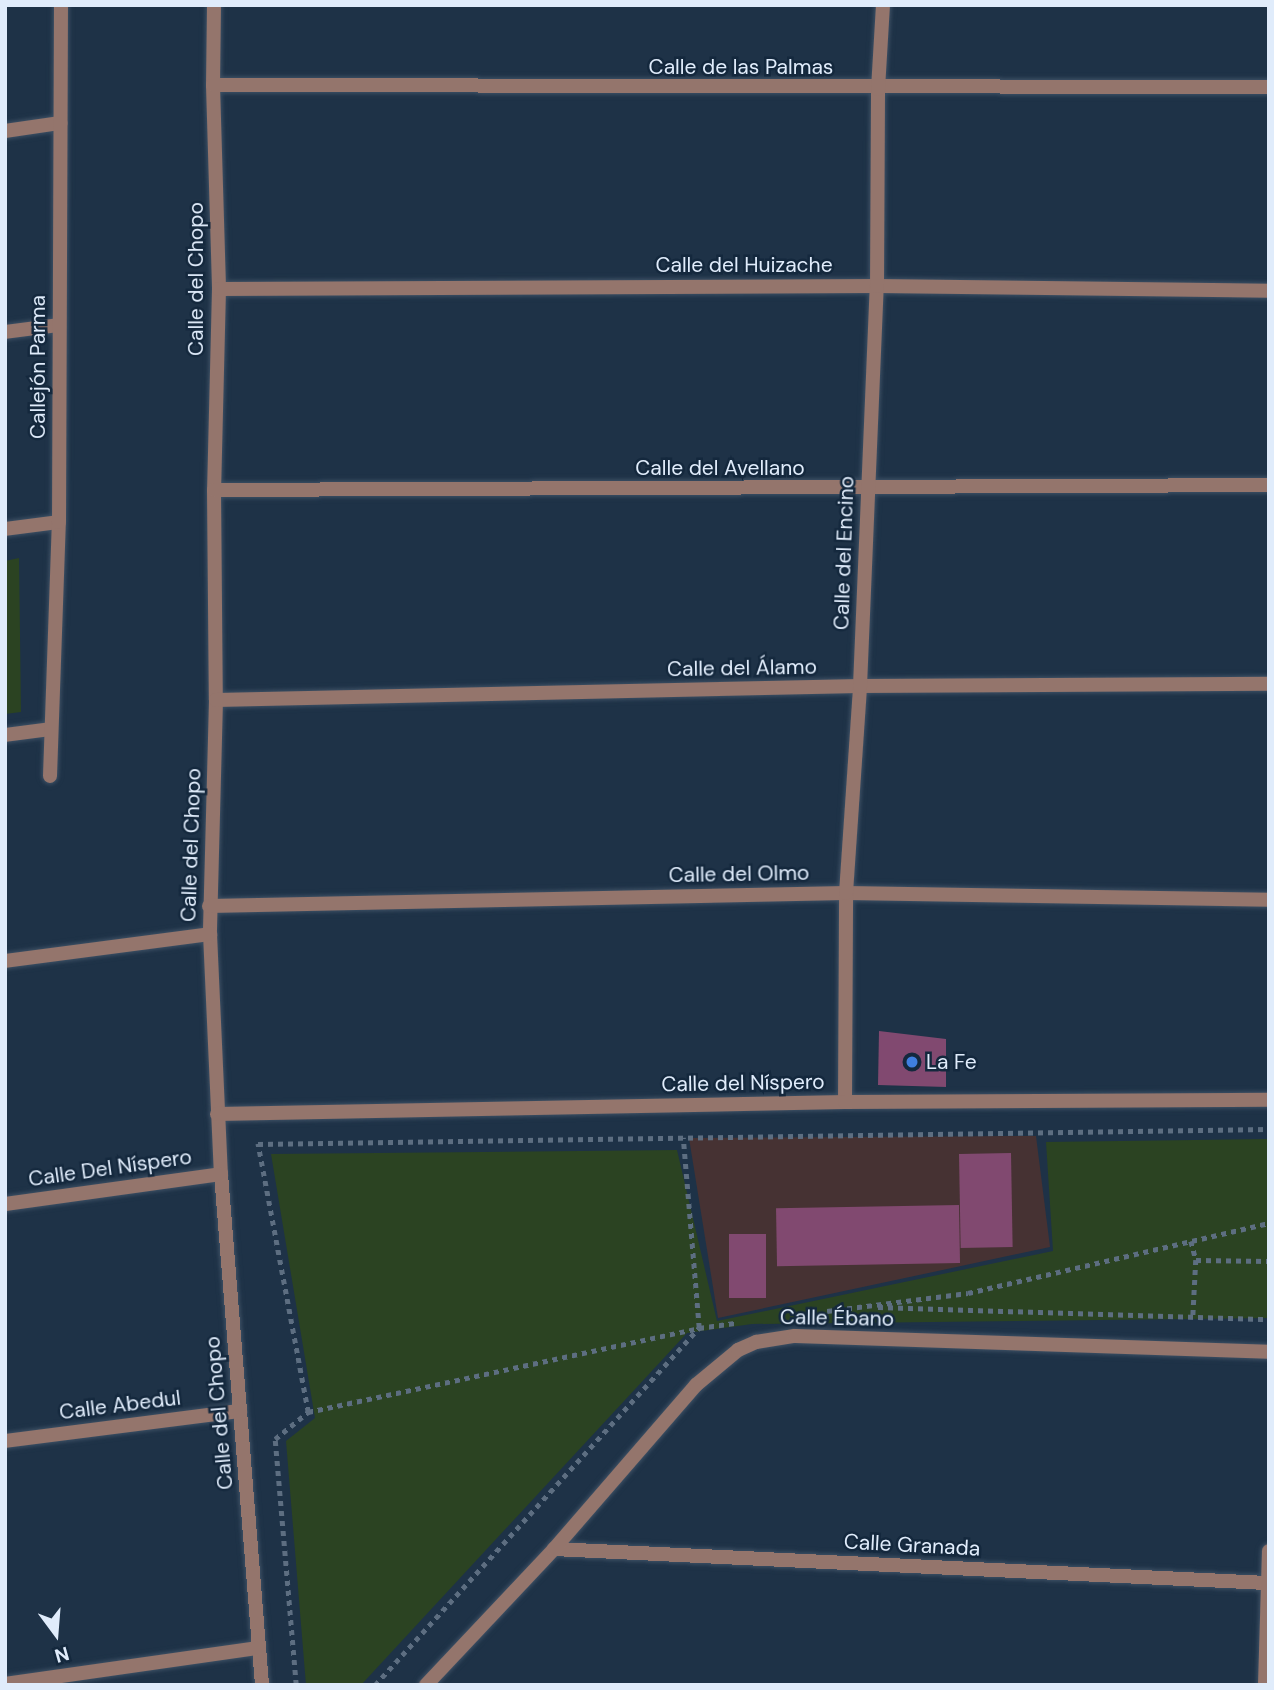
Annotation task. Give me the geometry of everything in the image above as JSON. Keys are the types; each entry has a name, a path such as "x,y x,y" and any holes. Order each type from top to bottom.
{"street":[{"name":"Callejón Parma","path":"50,776 59,522 61,5"},
{"name":"Calle del Chopo","path":"214,5 213,85 219,289 214,490 216,700 209,933 221,1174 262,1685"},
{"name":"Calle del Encino","path":"845,1102 846,892 860,686 877,286 878,89 883,5"},
{"name":"Calle de las Palmas","path":"213,85 878,89 1269,87"},
{"path":"5,131 60,123"},
{"name":"Calle del Huizache","path":"219,289 877,286 1269,291"},
{"path":"5,332 59,325"},
{"name":"Calle del Avellano","path":"214,490 1269,485"},
{"path":"5,529 59,522"},
{"name":"Calle del Álamo","path":"216,700 860,686 1269,684"},
{"path":"5,735 51,729"},
{"name":"Calle del Olmo","path":"209,906 846,892 1269,900"},
{"path":"5,961 209,933"},
{"name":"Calle del Níspero","path":"217,1114 845,1102 1269,1100"},
{"name":"Calle Del Níspero","path":"5,1204 221,1174"},
{"name":"Calle Ébano","path":"426,1685 554,1549 696,1385 738,1350 756,1342 794,1336 1269,1352"},
{"name":"Calle Abedul","path":"5,1441 240,1411"},
{"name":"Calle Granada","path":"554,1549 1268,1583"},
{"path":"1265,1685 1269,1551"},
{"path":"5,1684 258,1648"}],"path":[{"path":"296,1685 275,1439 308,1412 258,1144 1269,1129"},
{"path":"375,1685 699,1328 682,1138"},
{"path":"1191,1241 1196,1260 1193,1317"},
{"path":"1196,1260 1269,1261"},
{"path":"863,1306 1269,1320"}],"shaded area":[{"path":"1036,1136 1050,1247 718,1318 689,1138"}],"green space":[{"path":"19,558 21,712 5,714 5,561"},
{"path":"1269,1139 1269,1318 752,1324 687,1333 361,1685 306,1685 286,1441 315,1418 271,1154 677,1150 717,1321 1053,1251 1046,1142"}],"building":[{"name":"La Fe","path":"879,1031 946,1039 946,1087 878,1085"},
{"path":"1011,1153 1013,1247 961,1248 959,1154"},
{"path":"959,1205 960,1263 777,1266 776,1208"},
{"path":"729,1234 766,1234 766,1298 729,1298"}],"place":[{"name":"La Fe","path":"912,1062"}]}
